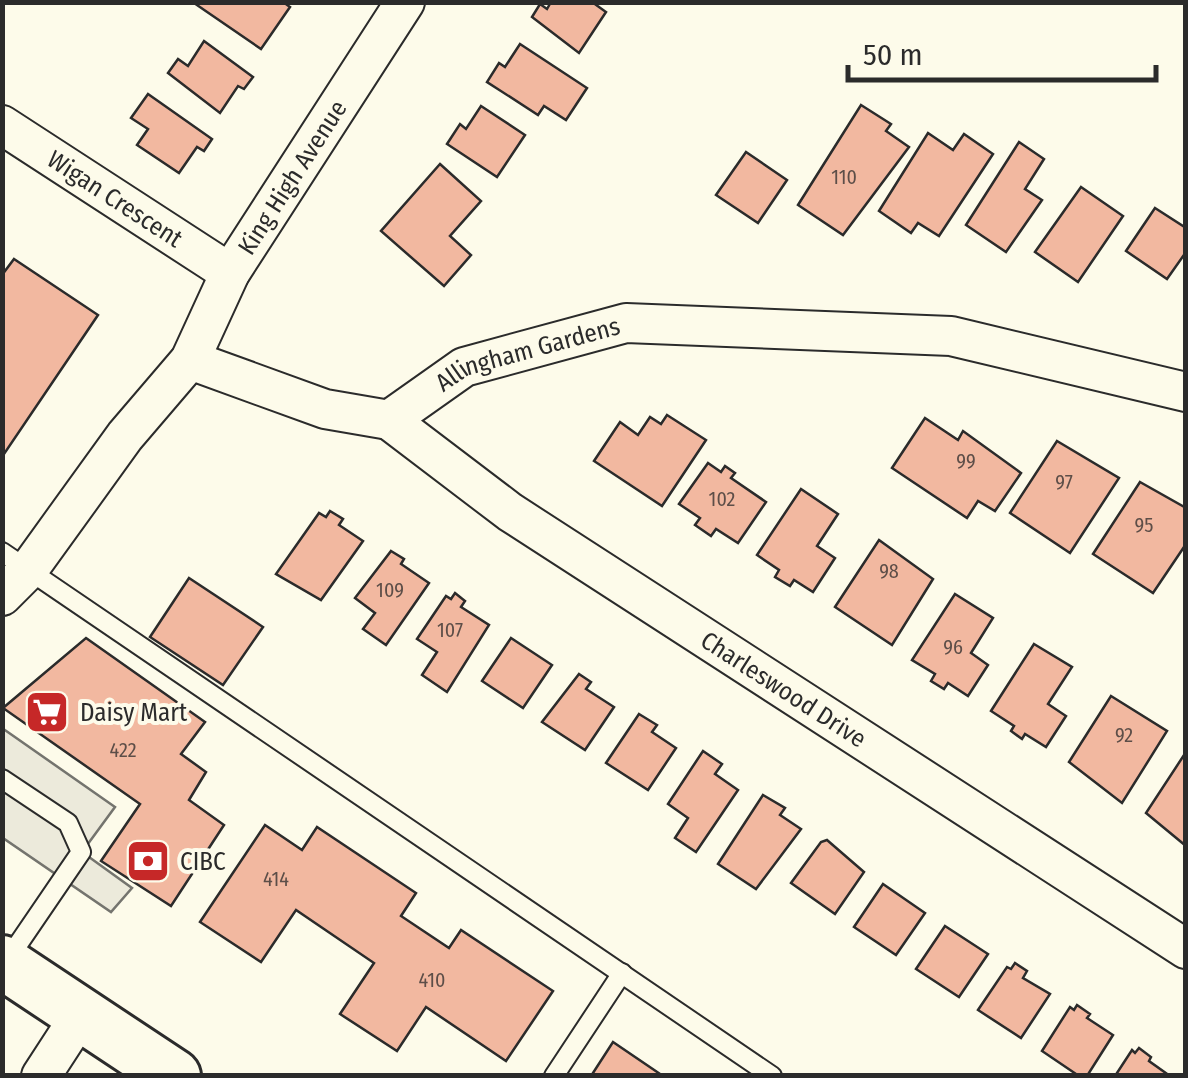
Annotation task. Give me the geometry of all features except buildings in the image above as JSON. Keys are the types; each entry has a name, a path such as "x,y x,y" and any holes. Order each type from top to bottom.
{"main road":[{"path":"4,963 174,1076"}],"street":[{"name":"King High Avenue","path":"190,360 230,272 405,2"},
{"name":"Wigan Crescent","path":"2,125 230,272"},
{"name":"Allingham Gardens","path":"389,420 464,368 626,324 951,336 1186,392"},
{"path":"2,596 16,560 190,360 325,409 389,420"},
{"name":"Charleswood Drive","path":"389,420 510,512 1186,949"},
{"path":"41,1076 80,1016"}],"lane":[{"path":"16,560 772,1076"},
{"path":"2,778 68,823 81,852 4,963"},
{"path":"554,1076 622,973"}],"shaded area":[{"path":"2,728 115,807 82,852 132,888 111,912 3,838"}],"place":[{"name":"Daisy Mart","path":"47,712"},
{"name":"CIBC","path":"148,861"}]}
